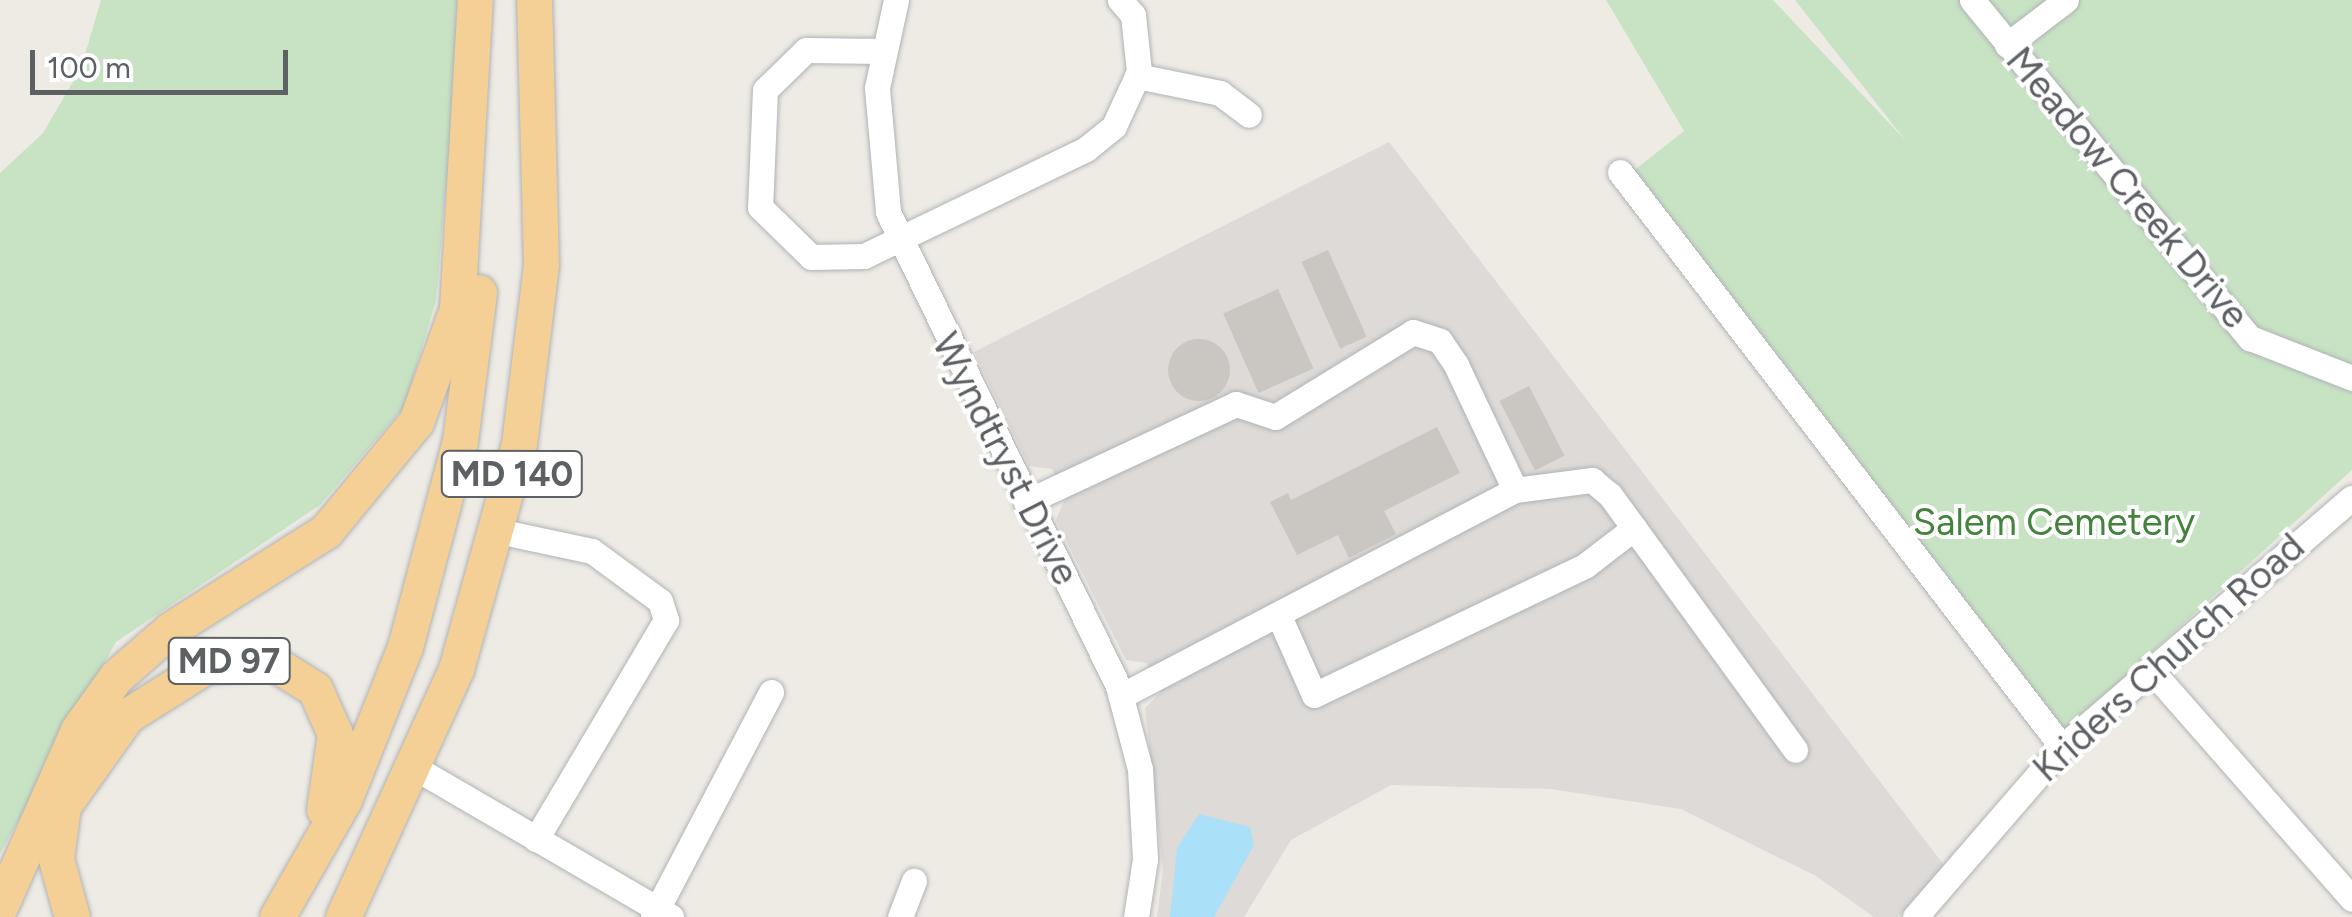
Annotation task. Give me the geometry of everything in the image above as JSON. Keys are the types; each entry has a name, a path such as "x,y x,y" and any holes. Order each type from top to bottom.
{"highway":[{"path":"13,917 78,730 116,677 171,629 326,531 416,422 456,310 475,0"},
{"name":"MD 140","path":"277,917 367,750 436,547 474,366 491,0"},
{"name":"MD 140","path":"344,917 417,769 498,532 537,325 534,0"},
{"name":"MD 97","path":"72,917 56,860 50,814 111,732 146,700 206,666 281,665 323,700 336,753 324,809 265,917"},
{"path":"0,873 50,814"},
{"path":"0,907 50,814"}],"street":[{"name":"Wyndtryst Drive","path":"896,0 883,51 877,151 898,240 1121,696 1144,821 1136,917"},
{"path":"883,51 834,44 781,66 759,118 760,207 811,257 834,262 898,240 1086,150 1114,126 1138,76 1140,44 1120,0"},
{"name":"Meadow Creek Drive","path":"1972,0 2250,338 2352,378"},
{"path":"2008,45 2066,0"},
{"path":"1138,76 1220,93 1249,115"},
{"path":"1620,172 2062,747"},
{"path":"1026,502 1236,404 1275,417 1412,332 1440,341 1456,365 1515,490"},
{"path":"1121,696 1515,490 1592,480 1634,528 1795,750"},
{"name":"Kriders Church Road","path":"1914,917 2062,747 2352,498"},
{"path":"1278,616 1314,695 1586,565 1634,528"},
{"path":"498,532 592,551 660,602 666,620 536,839"},
{"path":"2150,669 2352,900"},
{"path":"417,769 660,914 771,692"},
{"path":"900,917 914,880"}],"shaded area":[{"path":"1389,142 1944,865 1898,917 1874,917 1816,876 1681,809 1551,789 1391,785 1291,840 1244,917 1157,917 1163,870 1145,708 1160,693 1147,663 1126,660 1056,520 1065,499 1052,469 1029,466 974,352"}],"green space":[{"path":"101,0 463,0 436,300 405,406 320,505 116,642 0,854 0,173 43,133 81,68"},
{"name":"Salem Cemetery","path":"1606,0 1773,0 1906,141 1795,0 2352,0 2352,470 2062,734 1627,176 1684,131"}],"water":[{"path":"1199,814 1250,827 1254,845 1214,917 1170,917 1177,848"}],"building":[{"path":"1328,250 1367,337 1340,349 1302,262"},
{"path":"1278,289 1313,368 1259,393 1223,313"},
{"path":"1199,339 1221,348 1230,370 1221,392 1199,401 1177,392 1168,370 1177,348"},
{"path":"1529,386 1564,455 1535,470 1500,401"},
{"path":"1437,427 1460,473 1384,511 1396,534 1349,558 1338,535 1297,555 1270,502 1288,493 1291,500"}]}
